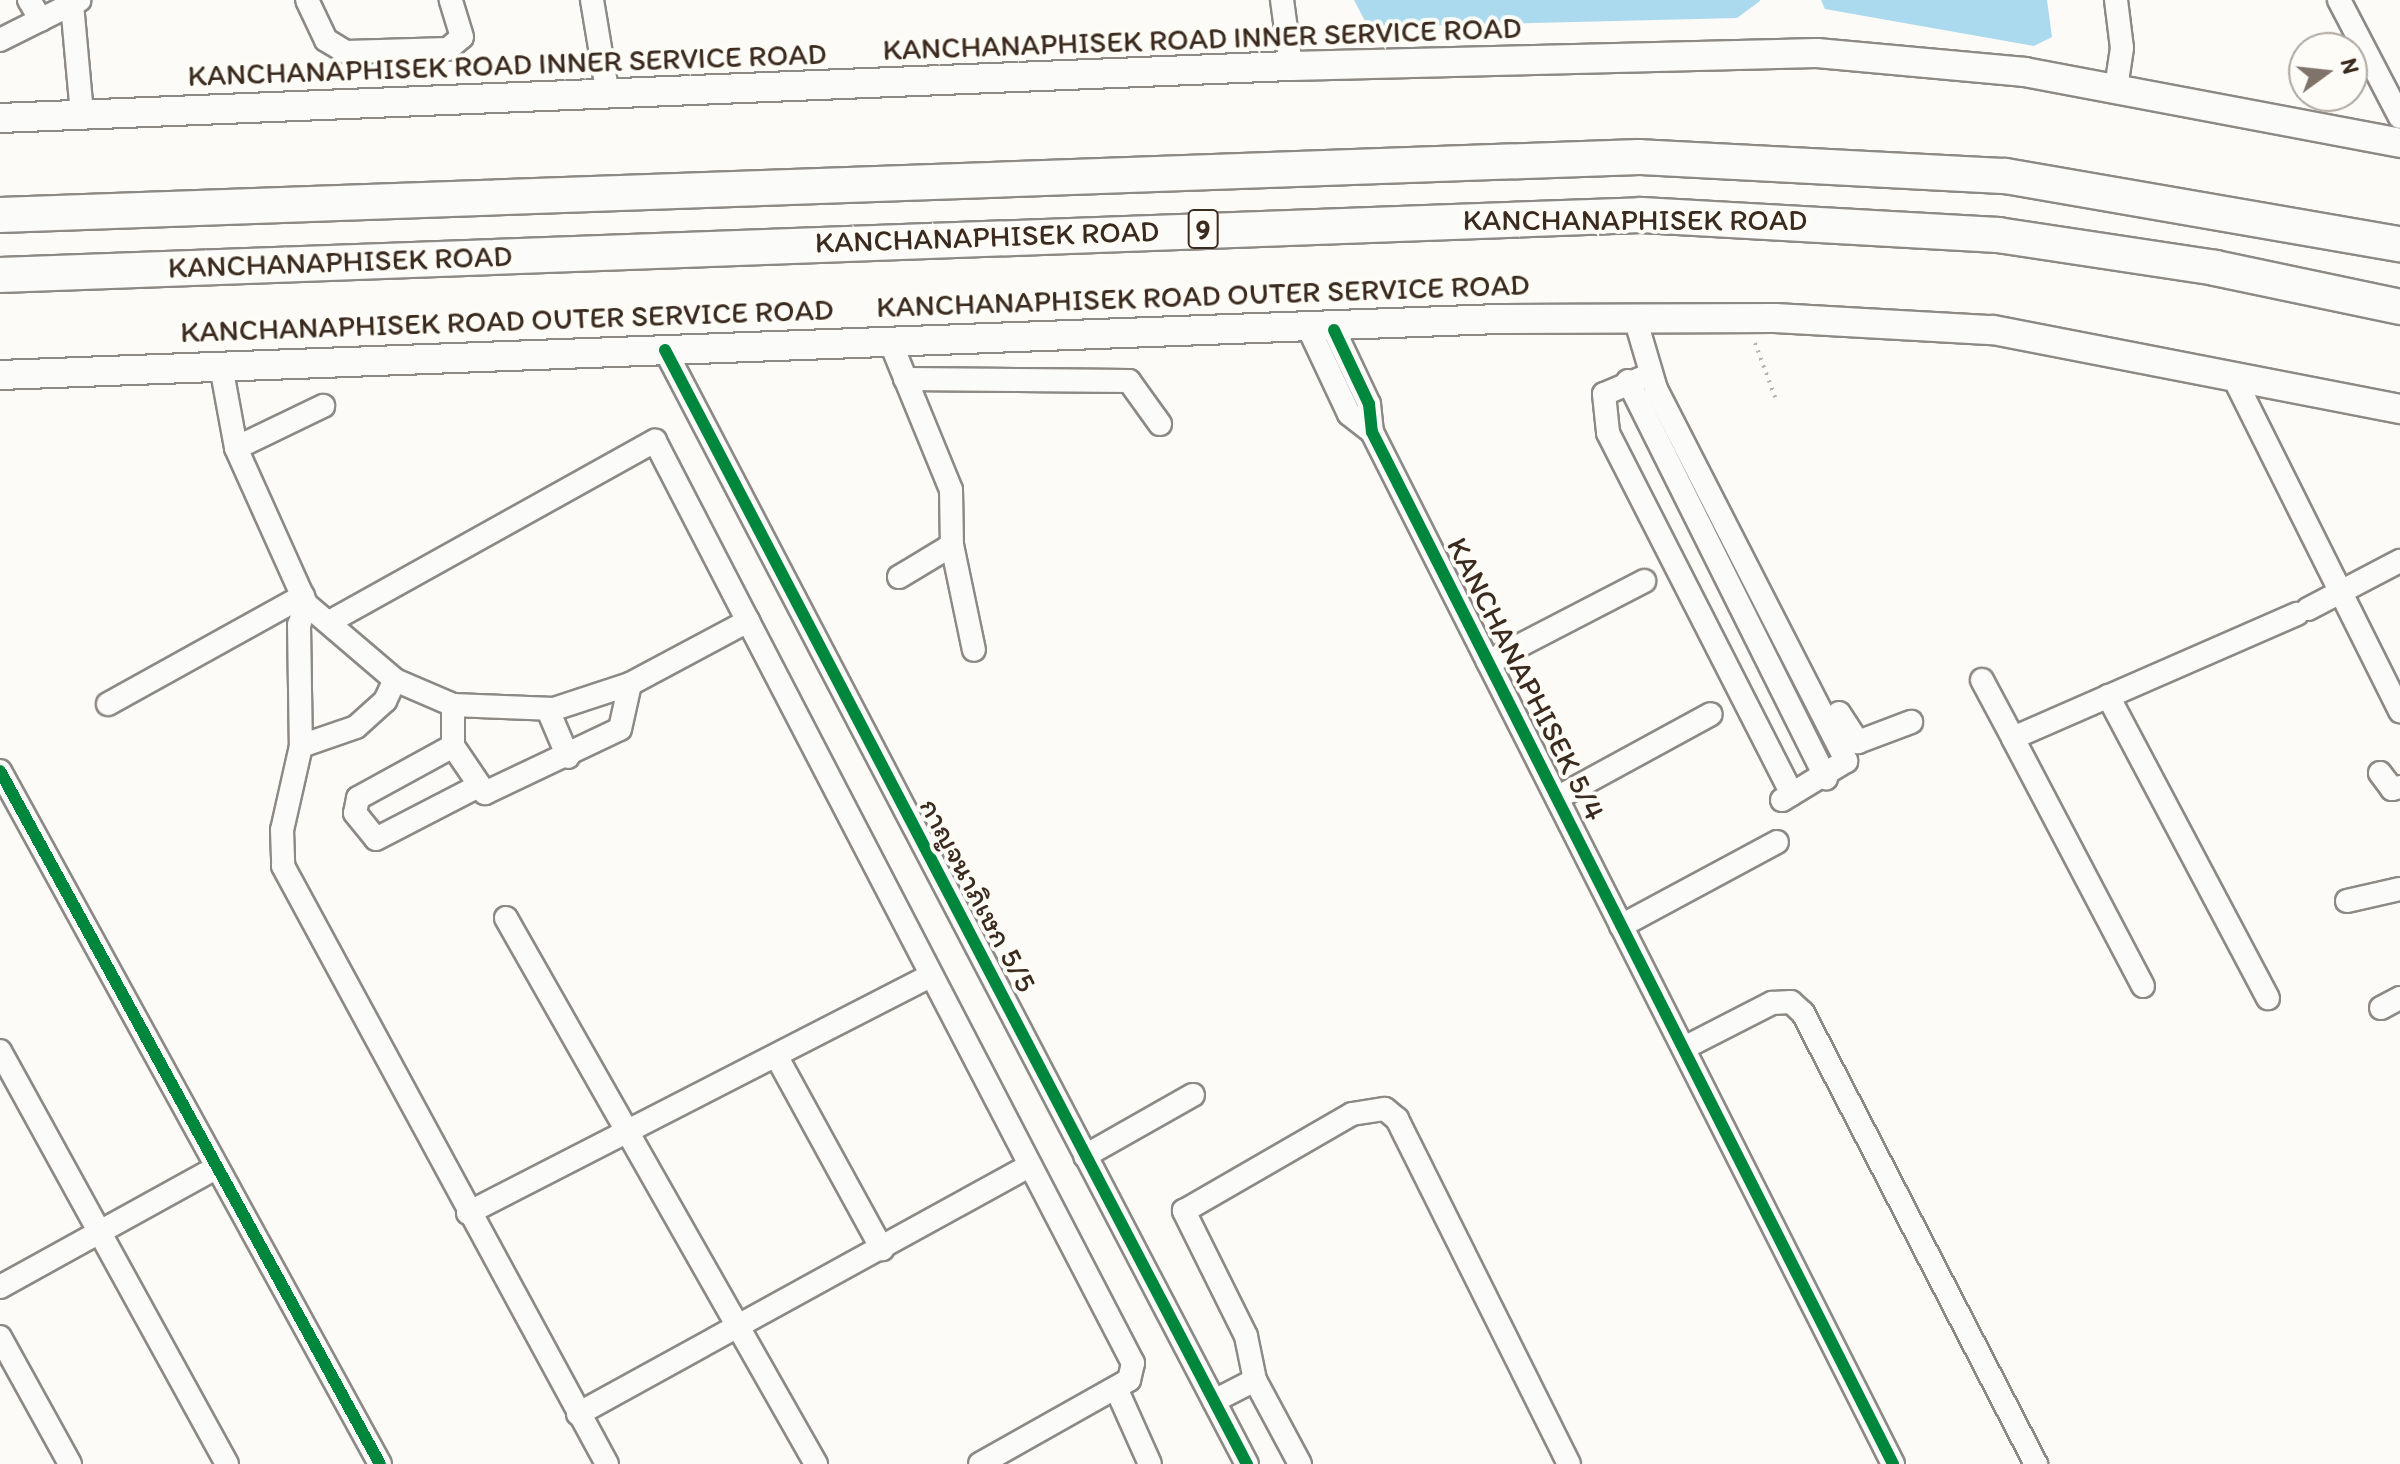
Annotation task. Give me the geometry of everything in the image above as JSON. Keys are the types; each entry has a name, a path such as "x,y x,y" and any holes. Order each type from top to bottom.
{"highway":[{"name":"KANCHANAPHISEK ROAD","path":"0,215 1639,157 2005,176 2400,244"},
{"name":"KANCHANAPHISEK ROAD","path":"0,275 1641,215 1998,235 2215,268 2400,307"}],"main road":[{"name":"KANCHANAPHISEK ROAD INNER SERVICE ROAD","path":"0,118 608,96 1291,66 1817,53 2025,72 2400,143"},
{"name":"KANCHANAPHISEK ROAD OUTER SERVICE ROAD","path":"0,375 890,341 1635,318 1746,318 1993,330 2400,409"}],"street":[{"path":"29,0 41,20"},
{"path":"307,0 326,40 346,52 448,49 462,37 451,0"},
{"path":"592,0 608,96"},
{"path":"1282,0 1291,66"},
{"path":"2116,0 2122,48 2116,88"},
{"path":"2339,0 2400,117"},
{"path":"0,40 76,2 82,113"},
{"path":"1635,318 1651,374 1846,761 1826,778 1787,797 1608,433 1602,401 1628,381 1651,374"},
{"name":"KANCHANAPHISEK 5/4","path":"1322,330 1369,404 1372,432 1893,1464"},
{"path":"890,341 951,490 952,545 974,650"},
{"name":"กาญจนาภิเษก 5/5","path":"665,350 1247,1464"},
{"path":"221,366 236,448 305,600 395,680 453,705 548,710 630,684 748,621"},
{"path":"2232,374 2400,711"},
{"path":"905,379 1129,381 1160,424"},
{"path":"1628,381 1826,778"},
{"path":"236,448 323,406"},
{"path":"331,621 655,441 1133,1363 1129,1380 980,1464"},
{"path":"1734,537 1753,540 1852,739 1911,722"},
{"path":"899,577 952,545"},
{"path":"2013,738 2302,612 2400,561"},
{"path":"1488,662 1644,581"},
{"path":"108,704 305,600"},
{"path":"305,600 299,625 301,746 282,830 283,866 468,1213 607,1464"},
{"path":"301,746 356,727 385,701 395,680"},
{"path":"1982,680 2143,986"},
{"path":"453,746 358,798 355,813 376,839 475,788 497,792 620,729 630,684"},
{"path":"2108,696 2268,998"},
{"path":"453,705 453,746 475,788"},
{"path":"548,710 568,757"},
{"path":"1557,798 1711,714"},
{"path":"0,771 214,1169 380,1464"},
{"path":"2380,773 2392,789 2400,787"},
{"path":"1621,926 1777,842"},
{"path":"2347,901 2400,889"},
{"path":"506,918 816,1464"},
{"path":"468,1213 778,1059 930,976"},
{"path":"1684,1048 1772,1003 1791,1002 1803,1013 2036,1464"},
{"path":"0,1051 227,1464"},
{"path":"778,1059 882,1249"},
{"path":"1085,1156 1193,1095"},
{"path":"1300,1464 1255,1380 1246,1336 1184,1211 1352,1114 1385,1109 1397,1119 1569,1464"},
{"path":"578,1414 1029,1166"},
{"path":"0,1287 214,1169"},
{"path":"0,1337 70,1464"},
{"path":"1214,1401 1255,1380"},
{"path":"1116,1388 1150,1464"}],"path":[{"path":"1746,318 1775,397"}],"water":[{"path":"1354,0 1760,1 1737,18 1368,27"},
{"path":"1821,0 2047,0 2052,37 2034,46 1825,9"}],"cycle path":[{"path":"1334,330 1369,404 1372,432 1893,1464"},
{"path":"665,350 1247,1464"},
{"path":"0,771 380,1464"}]}
